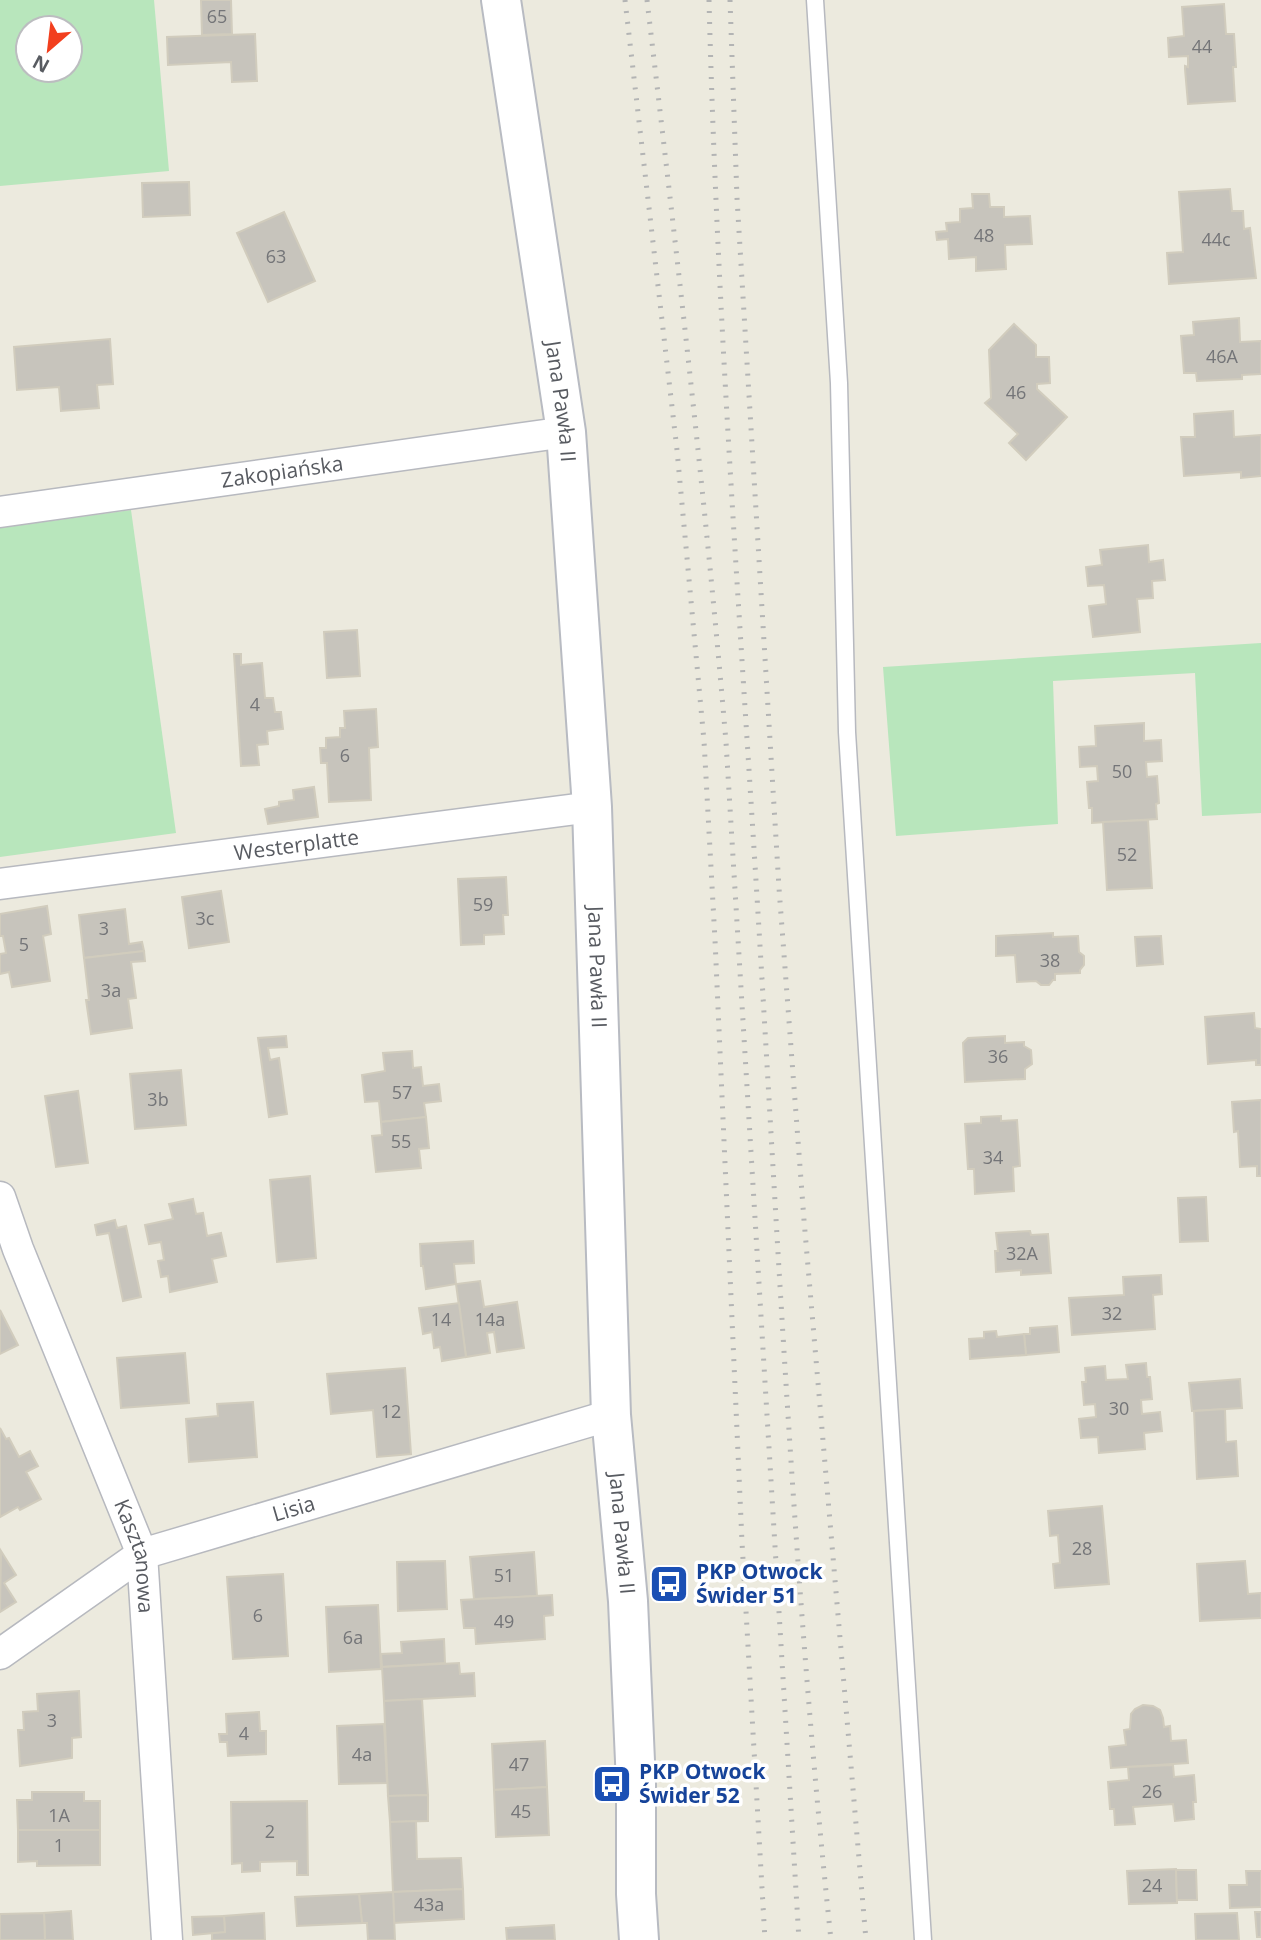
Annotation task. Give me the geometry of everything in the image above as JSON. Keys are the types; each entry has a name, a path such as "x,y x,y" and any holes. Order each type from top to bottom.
{"main road":[{"name":"Jana Pawła II","path":"501,0 566,432 592,807 611,1415 628,1601 639,1940"}],"street":[{"name":"Zakopiańska","path":"0,512 566,432"},
{"name":"Westerplatte","path":"0,884 592,807"},
{"name":"Kasztanowa","path":"0,1197 9,1251 142,1554 167,1940"},
{"name":"Lisia","path":"0,1654 142,1554 611,1415"}],"lane":[{"path":"815,0 839,383 847,732 923,1940"}],"green space":[{"path":"0,0 154,0 169,171 0,186"},
{"path":"131,510 176,833 0,857 0,528"},
{"path":"1261,643 1261,813 1202,816 1195,673 1053,681 1058,824 896,836 883,667"}],"building":[{"path":"201,0 231,0 232,34 202,35"},
{"path":"1224,4 1226,34 1234,34 1235,101 1188,104 1185,66 1188,67 1188,56 1169,57 1168,38 1184,36 1182,7"},
{"path":"255,34 257,81 232,82 231,62 168,65 167,37"},
{"path":"189,182 190,215 143,217 142,183"},
{"path":"1230,189 1232,211 1243,211 1244,229 1250,228 1256,278 1169,284 1167,253 1183,252 1179,192"},
{"path":"972,194 989,194 990,207 1004,207 1004,217 1030,216 1032,244 1005,245 1006,269 976,271 976,257 949,259 948,239 937,240 936,232 947,231 946,223 960,222 960,209 973,208"},
{"path":"284,212 315,281 268,302 237,233"},
{"path":"1239,318 1240,342 1261,341 1261,374 1242,375 1242,379 1197,381 1196,373 1184,373 1181,336 1194,335 1193,322"},
{"path":"1014,324 1036,345 1036,357 1049,357 1050,383 1037,384 1037,389 1067,417 1026,460 1009,443 1018,434 985,403 991,398 989,350"},
{"path":"110,339 113,384 97,385 99,408 61,411 59,387 17,390 14,347"},
{"path":"1233,411 1234,437 1261,435 1261,476 1241,478 1241,472 1184,476 1181,437 1195,437 1194,414"},
{"path":"1148,545 1149,562 1163,560 1165,580 1152,581 1153,598 1137,599 1140,632 1093,637 1089,606 1106,604 1104,585 1088,586 1086,567 1102,565 1100,550"},
{"path":"357,630 360,676 327,678 324,632"},
{"path":"234,654 241,654 241,665 262,663 265,698 273,698 275,712 281,712 283,729 267,731 268,744 257,745 259,765 241,766"},
{"path":"376,709 378,747 369,748 371,800 329,802 327,763 321,763 320,748 326,748 326,738 340,737 340,728 345,728 344,711"},
{"path":"1144,723 1144,741 1161,740 1162,761 1146,762 1147,777 1157,776 1157,819 1092,823 1087,782 1098,781 1097,766 1080,767 1079,747 1096,746 1095,726"},
{"path":"314,787 318,817 268,824 265,809 279,806 279,802 294,800 293,790"},
{"path":"1148,820 1152,888 1107,890 1103,822"},
{"path":"506,877 508,915 503,915 504,934 484,935 484,944 461,945 458,879"},
{"path":"221,891 229,942 189,948 182,897"},
{"path":"47,906 51,934 43,936 50,981 12,987 9,972 0,974 0,954 6,953 3,936 0,936 0,914"},
{"path":"125,909 129,944 142,942 144,951 84,958 79,915"},
{"path":"1053,933 1053,937 1078,936 1079,952 1084,956 1080,973 1055,974 1055,980 1049,985 1041,985 1036,981 1017,982 1015,955 996,956 996,936"},
{"path":"1161,936 1163,964 1137,966 1135,937"},
{"path":"144,951 145,961 131,962 136,998 128,999 132,1028 91,1034 84,958"},
{"path":"1254,1013 1255,1028 1261,1029 1261,1065 1256,1065 1256,1060 1208,1064 1205,1017"},
{"path":"286,1036 287,1047 268,1048 270,1060 279,1058 287,1114 269,1117 258,1038"},
{"path":"1005,1036 1005,1043 1024,1042 1024,1046 1031,1050 1032,1064 1025,1069 1025,1079 965,1082 963,1043 968,1038"},
{"path":"412,1051 413,1068 421,1067 423,1086 439,1084 441,1101 424,1103 426,1117 381,1122 379,1101 365,1102 362,1075 385,1071 383,1053"},
{"path":"181,1070 186,1125 135,1129 130,1074"},
{"path":"78,1091 88,1163 56,1167 45,1096"},
{"path":"1261,1100 1261,1176 1257,1176 1257,1166 1240,1167 1238,1131 1234,1132 1232,1102"},
{"path":"1001,1116 1001,1121 1017,1120 1020,1166 1013,1167 1014,1191 975,1194 974,1169 968,1169 965,1124 981,1123 981,1117"},
{"path":"426,1117 429,1148 419,1149 421,1168 376,1172 372,1136 382,1135 381,1122"},
{"path":"310,1176 316,1258 277,1262 270,1180"},
{"path":"1206,1197 1208,1241 1180,1242 1178,1198"},
{"path":"193,1199 196,1214 203,1213 207,1236 221,1233 226,1256 212,1259 217,1282 170,1292 168,1276 161,1277 158,1261 164,1260 161,1242 149,1244 145,1225 173,1219 169,1204"},
{"path":"115,1220 117,1228 126,1226 141,1297 123,1301 109,1233 97,1235 95,1225"},
{"path":"1030,1231 1031,1235 1048,1234 1051,1273 1021,1275 1021,1270 996,1272 996,1233"},
{"path":"473,1241 474,1263 454,1264 456,1284 426,1289 420,1244"},
{"path":"1161,1275 1162,1294 1153,1295 1155,1329 1072,1335 1069,1298 1124,1295 1123,1277"},
{"path":"480,1281 484,1307 517,1302 524,1348 497,1352 494,1332 487,1333 490,1353 466,1357 456,1284"},
{"path":"459,1303 466,1357 442,1361 440,1347 434,1348 432,1332 423,1334 419,1308"},
{"path":"0,1310 18,1345 0,1354"},
{"path":"1057,1326 1059,1352 1026,1355 1024,1334 1030,1334 1030,1328"},
{"path":"996,1331 997,1337 1024,1334 1026,1355 970,1359 969,1339 984,1338 984,1332"},
{"path":"185,1353 189,1403 121,1408 117,1358"},
{"path":"1146,1363 1152,1399 1141,1400 1142,1414 1160,1412 1162,1431 1144,1433 1145,1449 1099,1453 1098,1437 1081,1438 1079,1419 1096,1417 1095,1404 1084,1405 1082,1382 1086,1382 1085,1368 1105,1366 1106,1380 1128,1379 1126,1365"},
{"path":"405,1368 411,1454 377,1457 373,1410 331,1414 327,1374"},
{"path":"1240,1379 1242,1408 1192,1411 1189,1383"},
{"path":"253,1402 257,1457 189,1462 186,1419 218,1416 217,1404"},
{"path":"1225,1409 1226,1442 1236,1441 1238,1476 1197,1479 1194,1411"},
{"path":"0,1428 19,1457 30,1451 38,1466 26,1472 41,1499 0,1517"},
{"path":"1102,1506 1109,1584 1055,1588 1053,1564 1060,1563 1058,1535 1050,1536 1048,1511"},
{"path":"1,1551 16,1575 4,1583 16,1602 0,1612"},
{"path":"534,1552 537,1596 474,1599 470,1557"},
{"path":"445,1561 447,1609 398,1611 397,1562"},
{"path":"1245,1561 1248,1594 1261,1593 1261,1618 1200,1621 1197,1564"},
{"path":"283,1574 288,1656 233,1659 227,1577"},
{"path":"552,1595 553,1615 544,1616 545,1639 476,1644 475,1628 464,1628 461,1600"},
{"path":"378,1605 381,1669 329,1672 326,1607"},
{"path":"444,1639 445,1663 382,1667 381,1654 402,1653 401,1642"},
{"path":"459,1663 460,1674 474,1673 475,1696 384,1701 382,1667"},
{"path":"79,1691 81,1737 72,1738 72,1758 20,1766 18,1730 24,1730 23,1712 38,1711 37,1694"},
{"path":"422,1699 428,1795 388,1796 384,1701"},
{"path":"1143,1705 1160,1710 1164,1727 1170,1726 1171,1741 1186,1740 1188,1763 1111,1768 1109,1747 1126,1745 1124,1730 1130,1729 1131,1714"},
{"path":"259,1712 260,1731 266,1731 266,1754 228,1756 227,1742 220,1742 219,1734 227,1734 226,1714"},
{"path":"384,1724 387,1783 339,1784 337,1726"},
{"path":"545,1741 547,1787 494,1790 492,1744"},
{"path":"1173,1765 1174,1777 1194,1775 1194,1819 1175,1821 1173,1804 1133,1807 1135,1824 1115,1825 1114,1809 1110,1809 1108,1782 1129,1780 1128,1767"},
{"path":"547,1787 549,1835 496,1837 494,1790"},
{"path":"32,1792 84,1792 84,1801 100,1801 100,1830 18,1830 17,1800 32,1800"},
{"path":"428,1795 428,1821 390,1822 388,1796"},
{"path":"307,1801 308,1875 297,1875 297,1861 260,1862 260,1871 242,1872 242,1863 232,1864 231,1802"},
{"path":"416,1821 417,1859 461,1858 463,1889 393,1892 390,1822"},
{"path":"18,1830 100,1830 100,1865 37,1866 37,1861 18,1862"},
{"path":"1176,1869 1177,1903 1129,1904 1127,1871"},
{"path":"1176,1870 1196,1870 1197,1900 1177,1900"},
{"path":"1246,1871 1261,1871 1261,1907 1230,1908 1229,1885 1247,1885"},
{"path":"463,1889 464,1919 394,1923 393,1892"},
{"path":"393,1892 395,1940 368,1940 367,1923 362,1923 359,1894"},
{"path":"359,1894 362,1923 297,1926 295,1897"},
{"path":"71,1911 73,1940 45,1940 44,1913"},
{"path":"1255,1912 1261,1912 1261,1937 1257,1937"},
{"path":"44,1913 45,1940 0,1940 0,1914"},
{"path":"264,1913 265,1940 212,1940 212,1932 225,1932 224,1916"},
{"path":"1237,1913 1239,1940 1196,1940 1195,1914"},
{"path":"224,1916 225,1932 193,1935 192,1917"},
{"path":"554,1925 555,1940 507,1940 506,1928"}],"railway":[{"path":"625,0 677,450 704,741 742,1542 765,1940"},
{"path":"647,0 699,463 726,742 799,1940"},
{"path":"709,0 724,355 782,1319 798,1568 831,1940"},
{"path":"730,0 737,198 779,888 804,1220 866,1940"}],"place":[{"name":"PKP Otwock Świder 51","path":"669,1584"},
{"name":"PKP Otwock Świder 52","path":"612,1784"}]}
